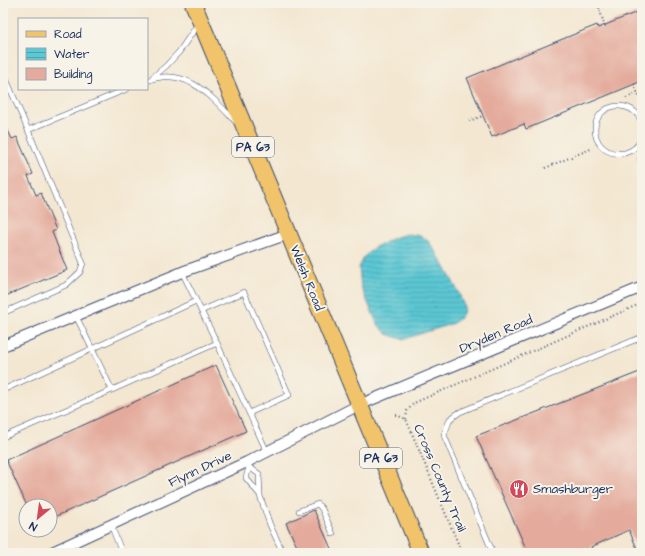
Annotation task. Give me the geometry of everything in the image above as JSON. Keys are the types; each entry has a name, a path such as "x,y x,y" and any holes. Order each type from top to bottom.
{"main road":[{"name":"Welsh Road","path":"193,3 421,553"}],"street":[{"path":"3,346 182,272 288,234"},
{"name":"Dryden Road","path":"359,405 642,287"},
{"name":"Flynn Drive","path":"50,553 247,465 267,452 359,405"}],"lane":[{"path":"149,80 166,66 179,52 200,21"},
{"path":"3,72 83,263 80,272 66,285 3,313"},
{"path":"149,80 169,75 182,78 202,88 247,133"},
{"path":"28,130 125,90"},
{"path":"641,141 629,152 622,154 614,153 601,145 595,131 596,123 600,115 605,110 613,106 628,107 635,112 642,123"},
{"path":"182,272 218,343 267,452"},
{"path":"201,311 244,292 289,395 249,413"},
{"path":"3,390 196,300"},
{"path":"76,316 112,390"},
{"path":"493,553 444,435 450,419 460,412 642,337"},
{"path":"3,437 218,343"},
{"path":"247,465 246,478 260,496"},
{"path":"247,465 259,474 260,496 270,525 283,553"},
{"path":"299,511 318,504 322,509 333,534"},
{"path":"110,525 122,553"}],"path":[{"path":"597,3 606,29"},
{"path":"599,8 610,3"},
{"path":"634,84 642,104"},
{"path":"469,121 483,116"},
{"path":"642,157 637,159 642,170"},
{"path":"406,419 408,412 414,403 642,303"},
{"name":"Cross County Trail","path":"396,416 406,419 462,553"}],"water":[{"path":"408,234 424,238 432,246 454,284 462,302 464,311 458,320 451,324 404,339 387,334 377,323 361,287 359,268 363,258 373,248 396,237"}],"building":[{"path":"642,10 642,81 526,129 524,124 492,137 467,78 597,25 598,28"},
{"path":"3,120 12,139 17,137 33,174 28,176 36,195 41,193 56,230 52,232 67,270 3,297"},
{"path":"216,365 246,431 58,515 58,498 23,498 6,460"},
{"path":"642,371 642,553 639,553 629,530 591,547 594,553 528,553 476,436"},
{"path":"314,510 333,553 300,553 286,523"}],"place":[{"name":"Smashburger","path":"519,489"}]}
